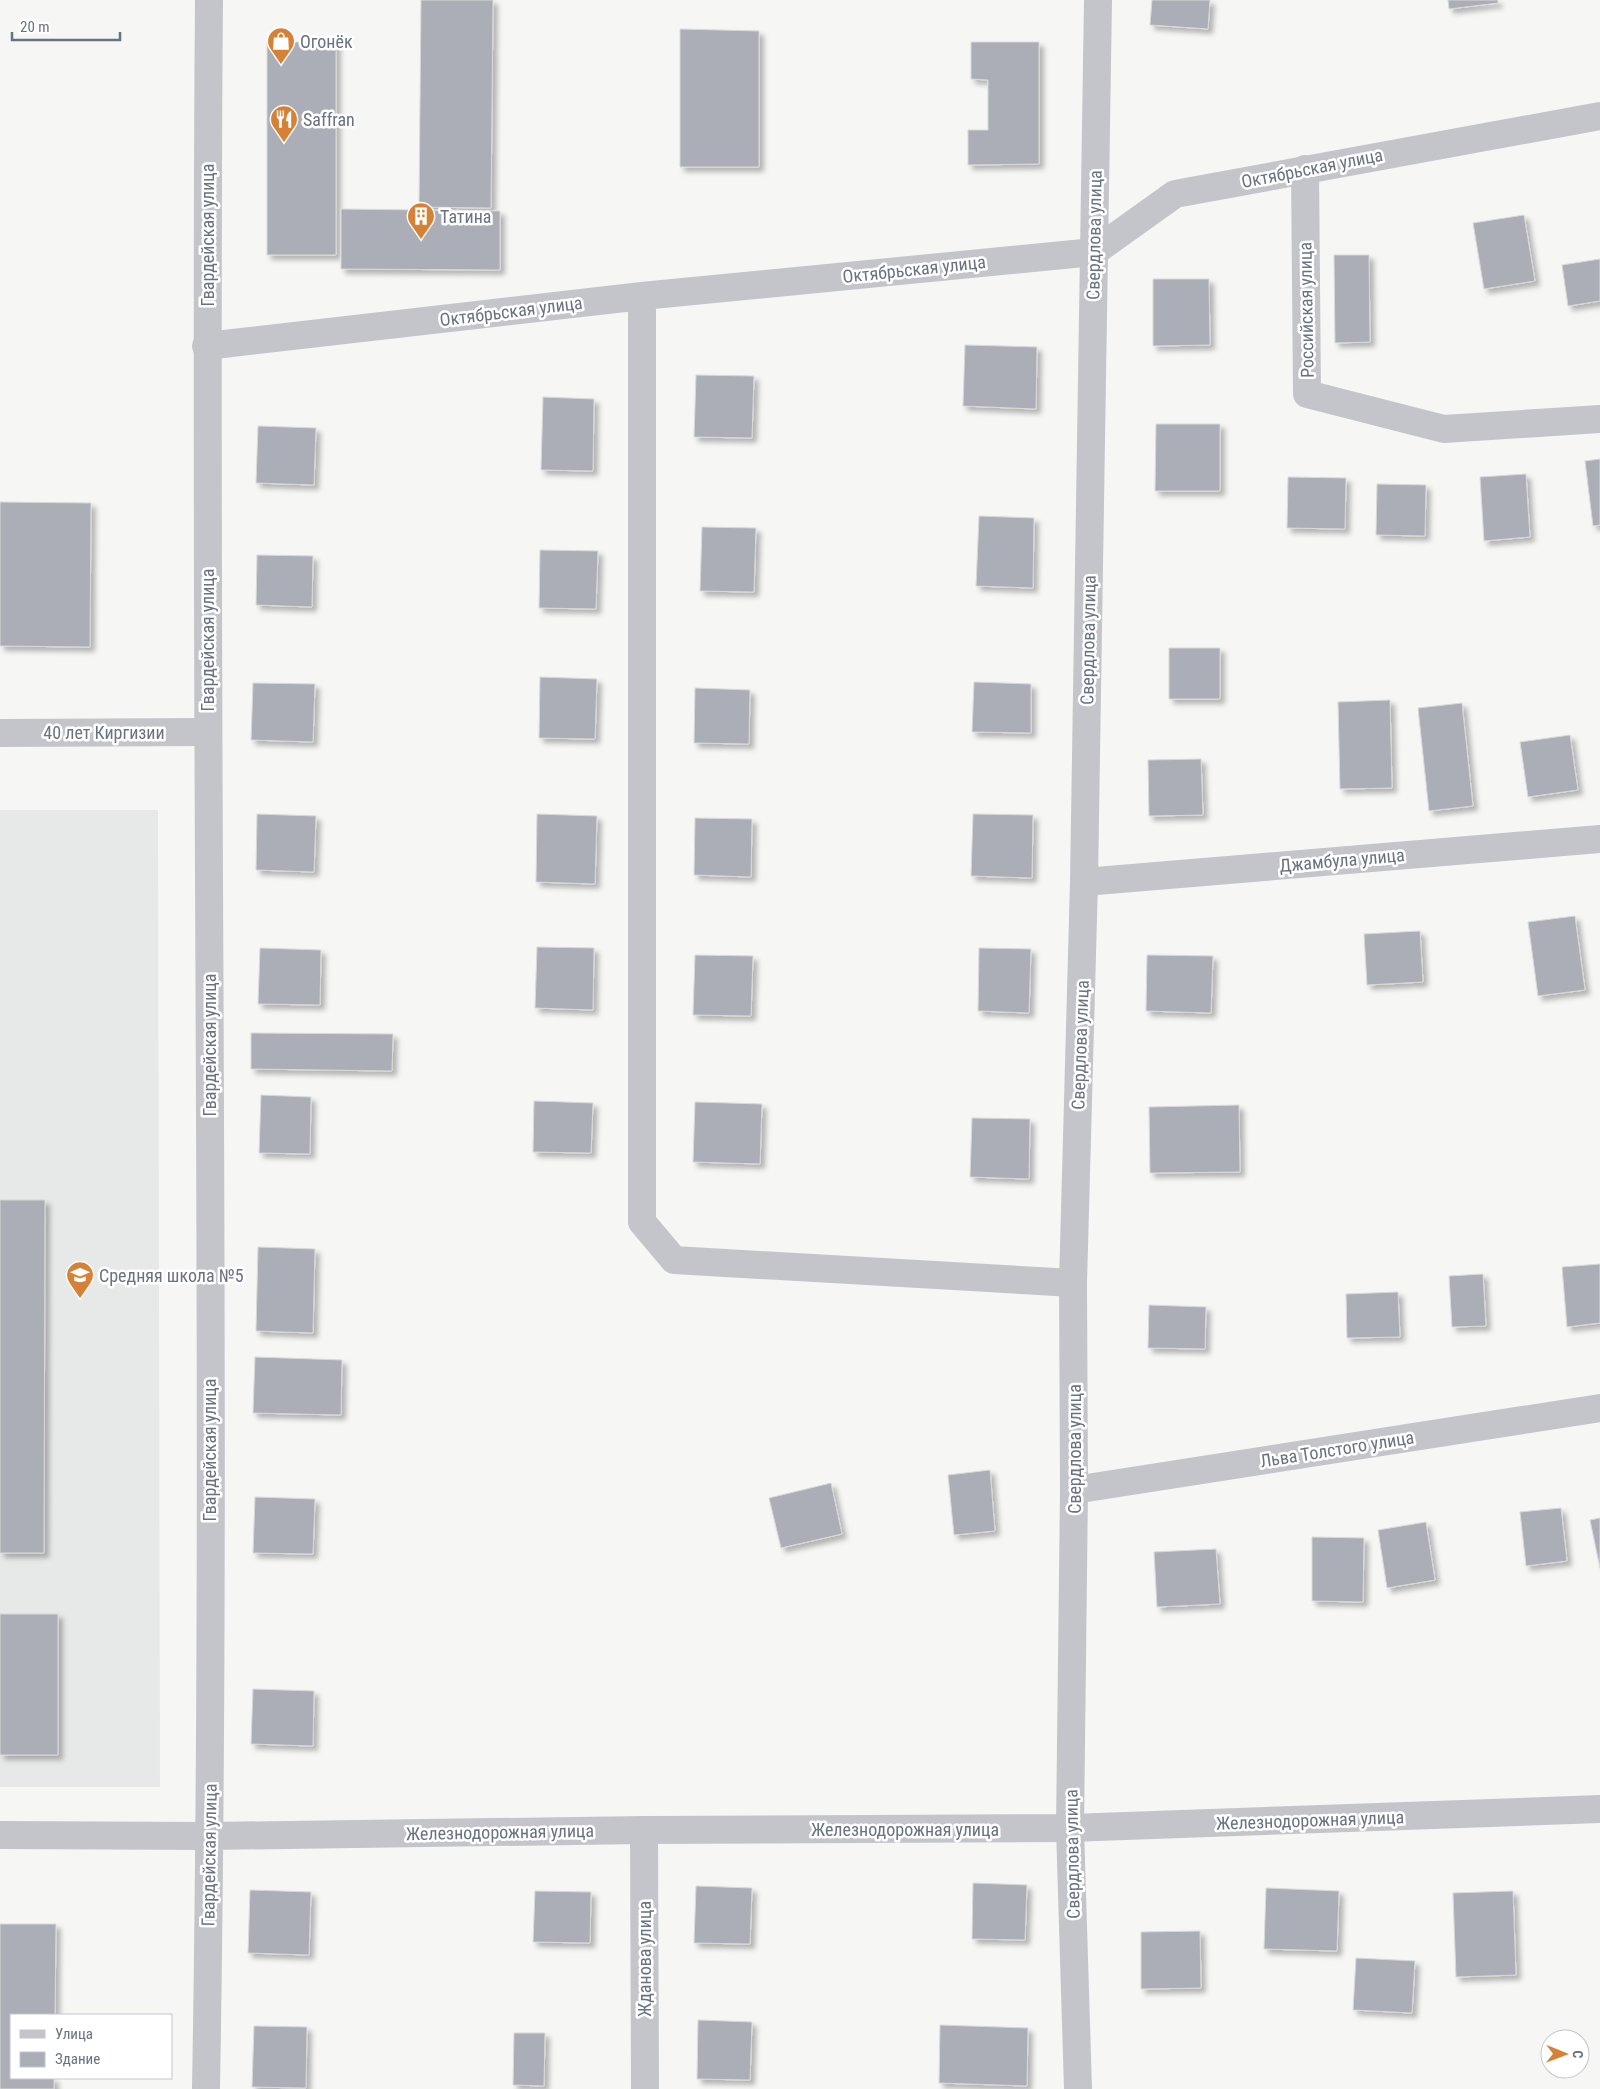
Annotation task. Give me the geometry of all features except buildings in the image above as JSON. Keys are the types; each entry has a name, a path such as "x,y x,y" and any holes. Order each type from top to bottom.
{"street":[{"name":"Гвардейская улица","path":"206,2089 210,1836 206,346 209,0"},
{"name":"Свердлова улица","path":"1078,2089 1070,1828 1074,1490 1073,1284 1084,882 1098,0"},
{"name":"Октябрьская улица","path":"206,346 642,296 1094,252 1175,194 1600,116"},
{"name":"Российская улица","path":"1305,169 1307,394 1444,429 1600,419"},
{"path":"642,296 642,1222 674,1260 1073,1284"},
{"name":"40 лет Киргизии","path":"0,733 208,732"},
{"name":"Джамбула улица","path":"1084,882 1600,839"},
{"name":"Льва Толстого улица","path":"1074,1490 1600,1408"},
{"name":"Железнодорожная улица","path":"0,1836 210,1836 644,1830 1070,1828 1600,1809"},
{"name":"Жданова улица","path":"644,1830 645,2089"}],"shaded area":[{"name":"Средняя школа №5","path":"0,810 158,810 160,1787 0,1787"}],"place":[{"name":"Огонёк","path":"281,65"},
{"name":"Saffran","path":"284,143"},
{"name":"Татина","path":"421,240"},
{"name":"Средняя школа №5","path":"80,1299"}]}
